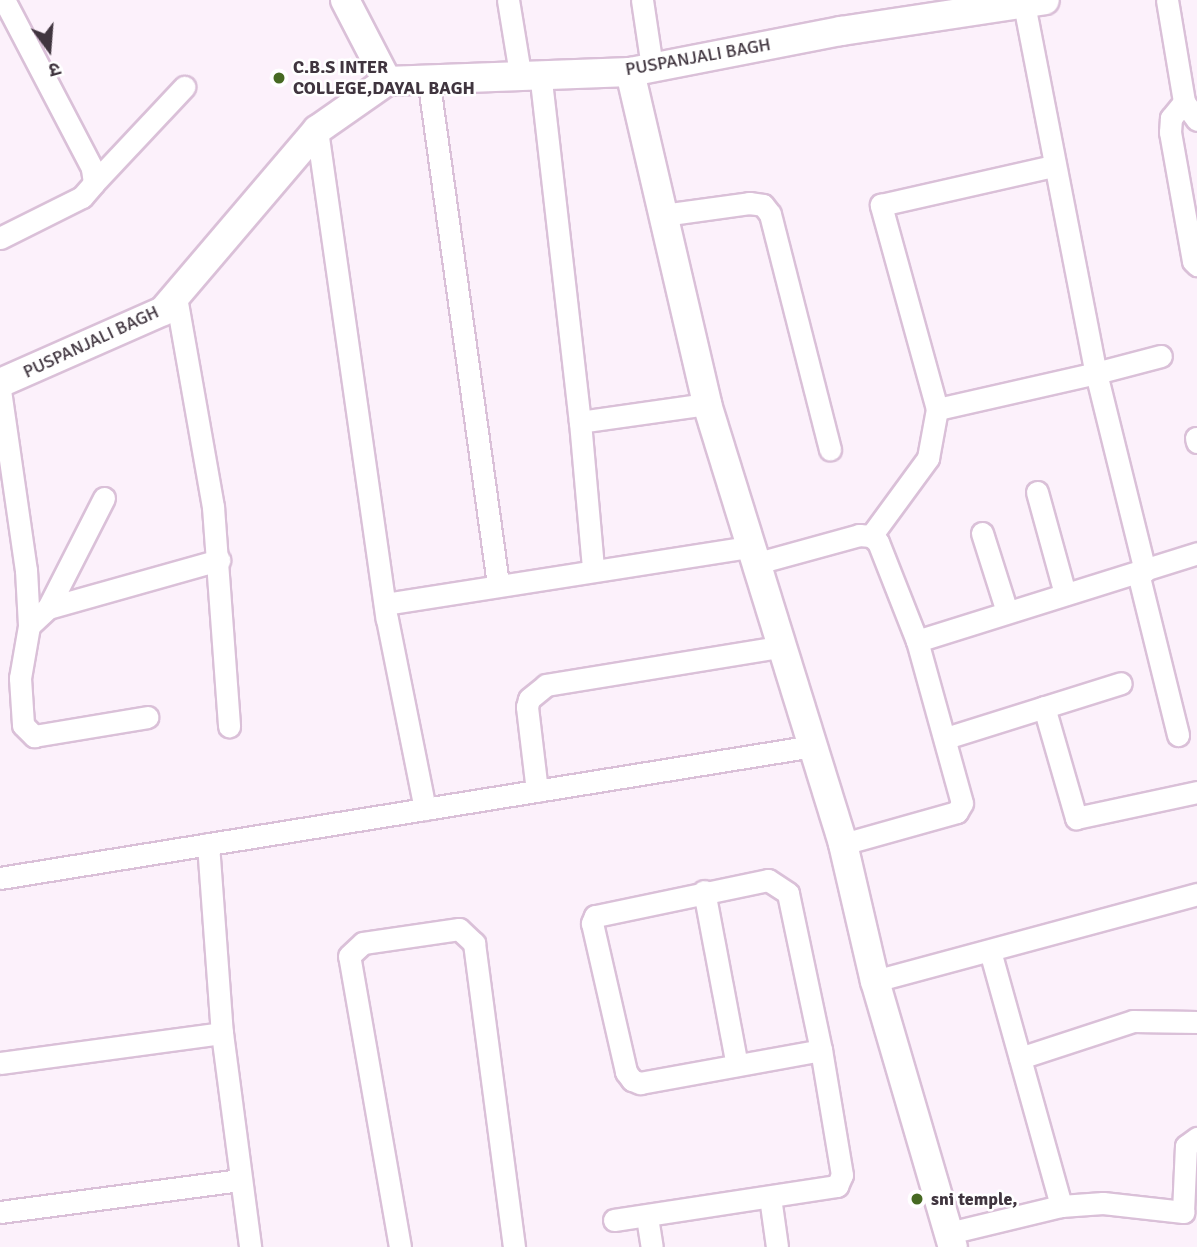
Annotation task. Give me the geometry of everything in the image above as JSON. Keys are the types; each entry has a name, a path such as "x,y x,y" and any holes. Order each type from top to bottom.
{"street":[{"path":"4,0 92,168 94,183"},
{"path":"508,0 530,73 580,422 593,568"},
{"path":"642,0 641,69 663,215 707,404 844,844 874,981 951,1240 1061,1206 1103,1203 1183,1212 1186,1146 1197,1138"},
{"path":"1167,0 1184,102 1197,120"},
{"path":"1035,2 1054,166 1096,373 1178,735"},
{"name":"PUSPANJALI BAGH","path":"0,383 148,320 176,297 243,213 317,130 387,81 641,69 1035,2"},
{"path":"351,3 387,81"},
{"path":"428,77 498,584"},
{"path":"0,238 82,197 184,87"},
{"path":"1184,102 1171,118 1170,132 1193,261 1197,265"},
{"path":"317,130 385,604 425,809"},
{"path":"871,536 928,458 937,409 881,205 1054,166"},
{"path":"663,215 749,203 763,205 771,214 830,449"},
{"path":"176,297 219,560 229,726"},
{"path":"937,409 1161,356"},
{"path":"0,390 26,570 29,626 20,678 27,733 34,736 147,718"},
{"path":"580,422 707,404"},
{"path":"1037,492 1065,594"},
{"path":"29,626 48,608 104,498"},
{"path":"982,533 1007,612"},
{"path":"385,604 593,568 752,555 871,536 878,542 917,641 962,792 957,812 844,844"},
{"path":"917,641 1197,553"},
{"path":"48,608 219,560"},
{"path":"537,791 527,707 529,699 546,685 783,646"},
{"path":"946,738 1121,683"},
{"path":"1044,707 1076,818 1197,792"},
{"path":"0,878 813,746"},
{"path":"208,844 222,1033 250,1247"},
{"path":"614,1220 770,1197 841,1182 821,1050 788,893 768,880 603,911 592,923 626,1072 632,1080 640,1083 821,1050"},
{"path":"704,891 737,1065"},
{"path":"874,981 1197,894"},
{"path":"400,1247 349,956 363,943 459,929 474,943 514,1247"},
{"path":"990,951 1061,1206"},
{"path":"1020,1058 1133,1021 1197,1022"},
{"path":"0,1063 222,1033"},
{"path":"0,1212 241,1180"},
{"path":"770,1197 777,1247"},
{"path":"647,1217 652,1247"}],"place":[{"name":"C.B.S INTER COLLEGE,DAYAL BAGH","path":"279,78"},
{"name":"sni temple,","path":"917,1199"}]}
